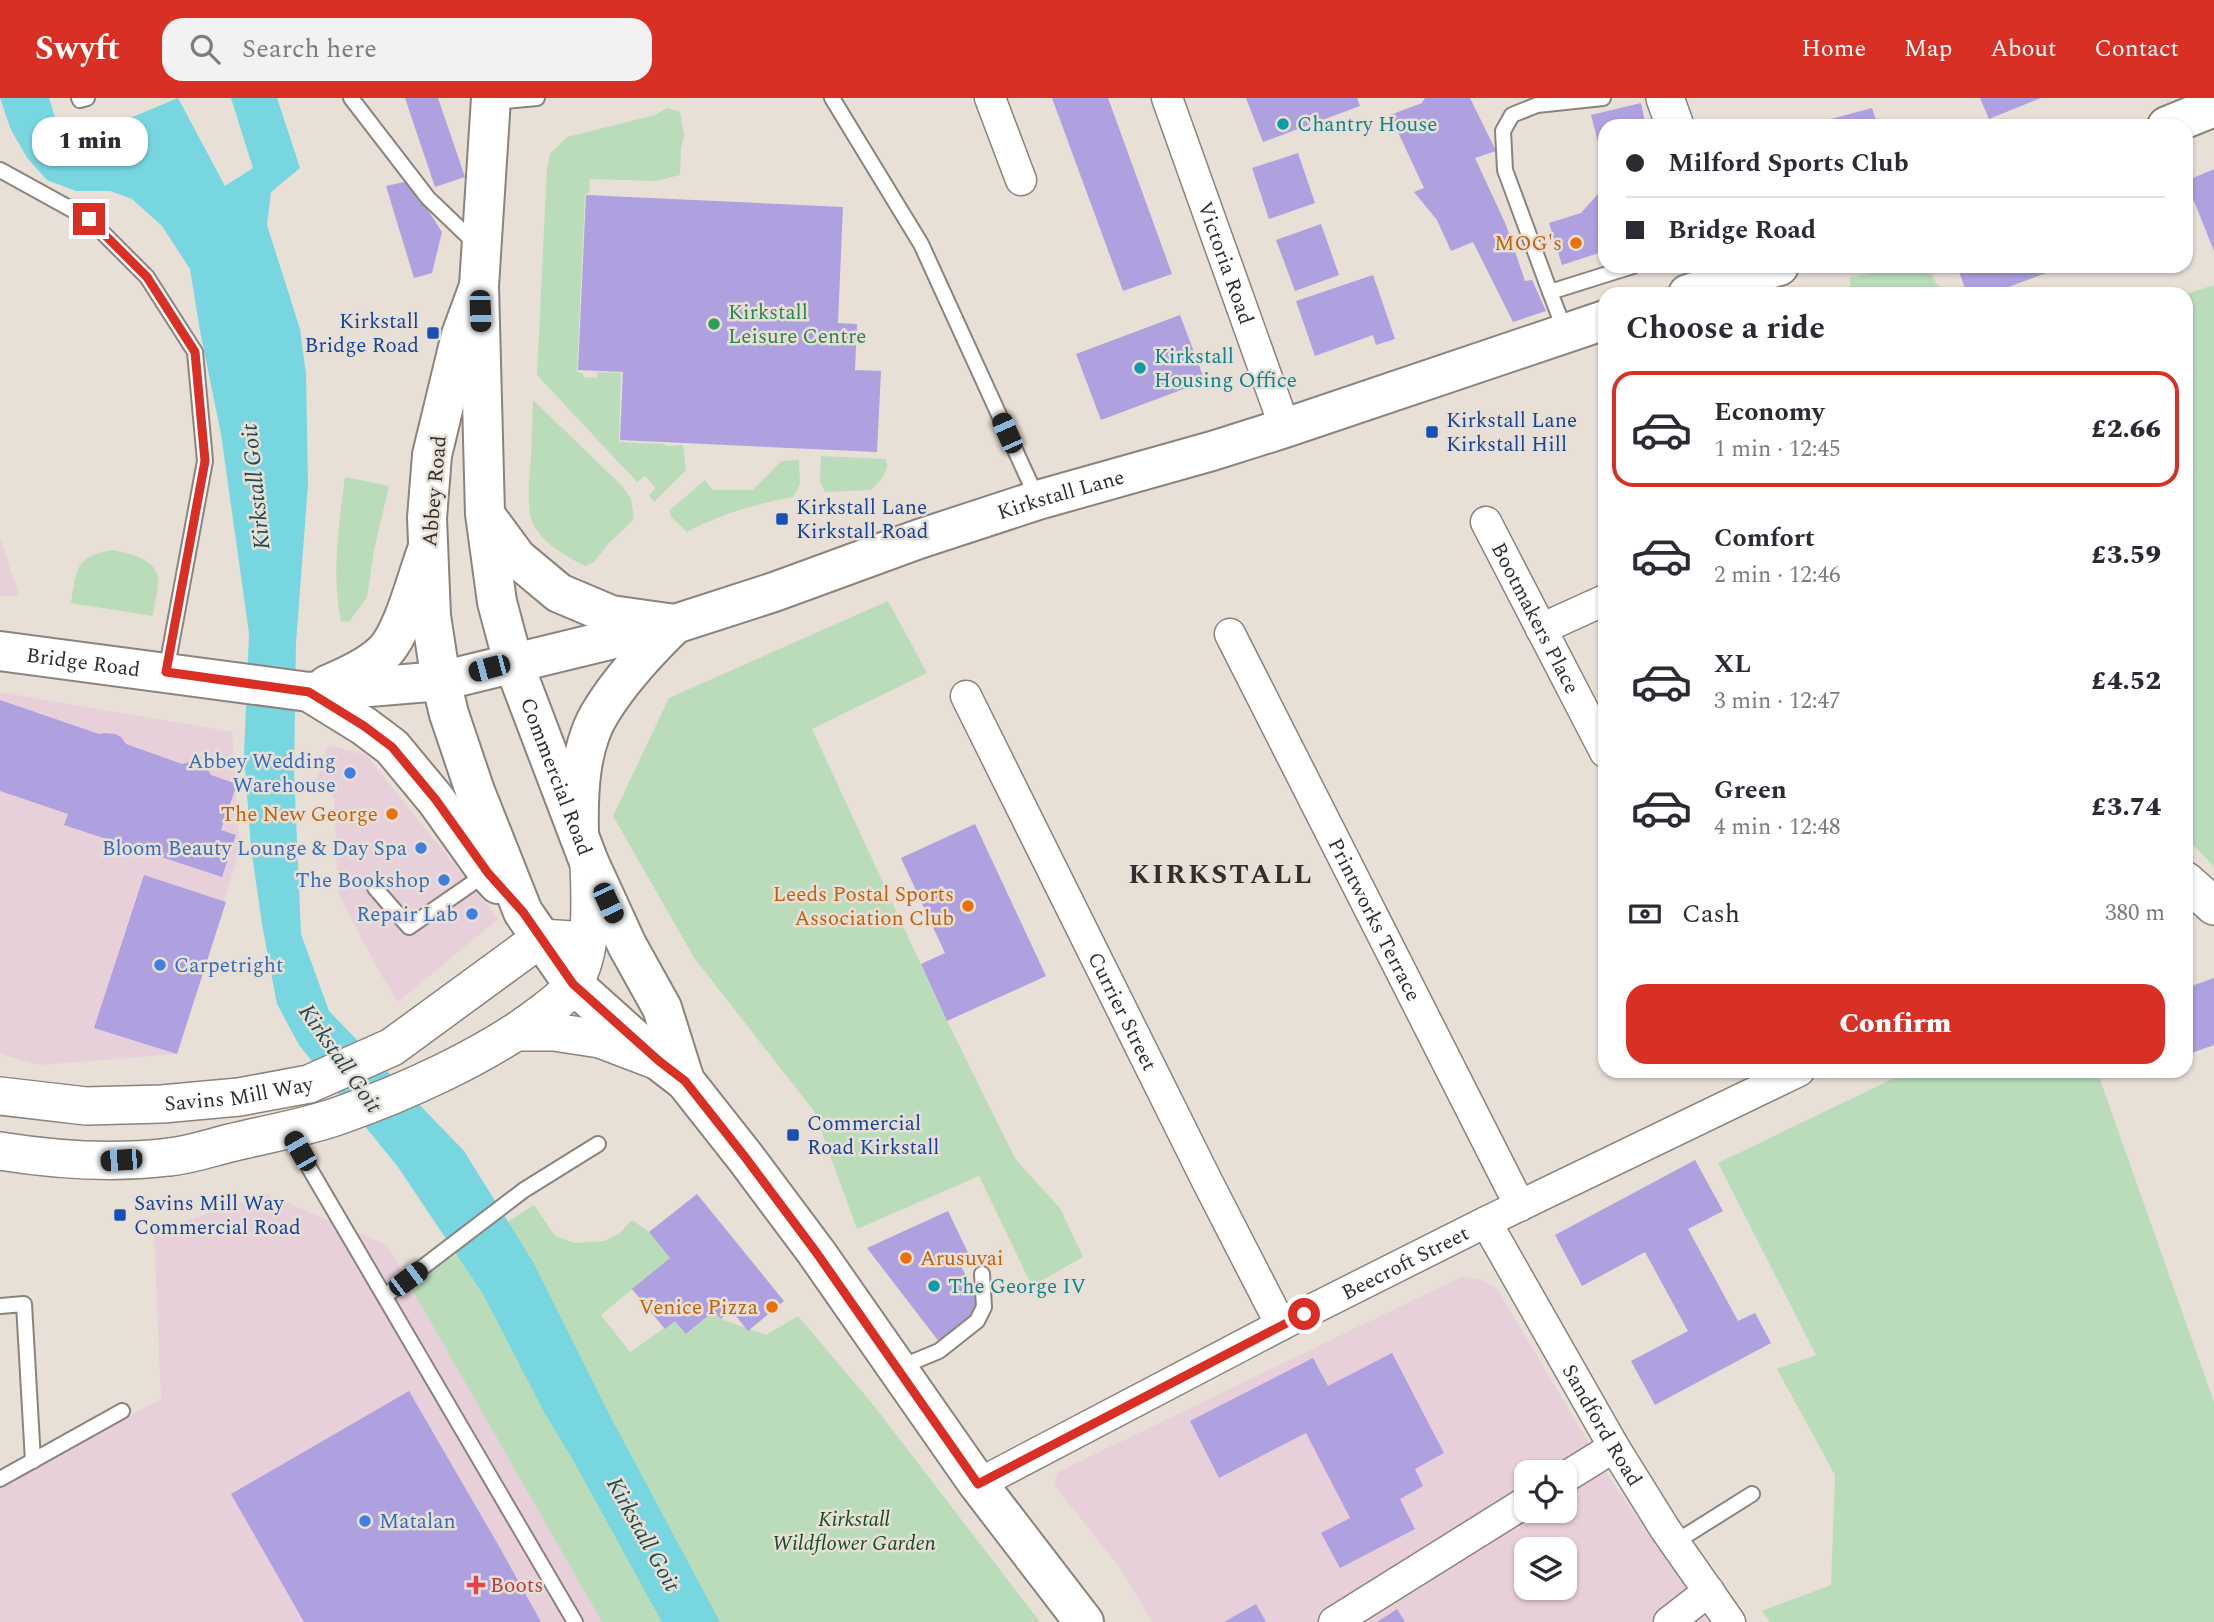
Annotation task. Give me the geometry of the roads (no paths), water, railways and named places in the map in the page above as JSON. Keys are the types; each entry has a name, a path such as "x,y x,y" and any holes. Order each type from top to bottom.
{"main road":[{"name":"Abbey Road","path":"491,100 481,268 485,514 497,602 513,662"},
{"path":"2184,119 2214,107"},
{"name":"Abbey Road","path":"444,691 431,616 427,550 432,455 461,335 481,268"},
{"path":"1712,287 1757,273"},
{"name":"Kirkstall Lane","path":"444,691 513,662 675,624 1038,500 1212,452 1598,322"},
{"path":"485,514 517,558 559,593 611,615 675,624"},
{"path":"309,692 354,674 386,650 401,624 427,550"},
{"path":"584,849 578,795 588,742 601,711 641,658 675,624"},
{"name":"Bridge Road","path":"0,651 309,692 444,691"},
{"name":"Commercial Road","path":"513,662 584,849 627,944 662,1008 672,1071"},
{"path":"444,691 475,791 495,868"},
{"path":"309,692 392,747 495,868"},
{"name":"Commercial Road","path":"495,868 528,930 573,984 672,1071 800,1231 978,1484 1084,1622"}],"street":[{"path":"990,98 1021,180"},
{"name":"Victoria Road","path":"1167,98 1285,428"},
{"path":"1665,98 1672,119"},
{"name":"Bootmakers Place","path":"1486,522 1598,739"},
{"path":"1541,629 1598,603"},
{"name":"Printworks Terrace","path":"1230,634 1520,1206"},
{"name":"Currier Street","path":"967,696 1281,1325"},
{"path":"573,984 584,963 590,910 584,849"},
{"path":"528,930 586,943 612,956 631,970 662,1008"},
{"name":"Savins Mill Way","path":"0,1096 86,1106 150,1104 239,1097 309,1084 392,1047 528,930"},
{"name":"Savins Mill Way","path":"0,1151 96,1162 171,1157 337,1116 490,1048 517,1032 562,998 573,984"},
{"path":"517,1032 554,1032 600,1039 672,1071"},
{"name":"Beecroft Street","path":"978,1484 1281,1325 1776,1078"},
{"name":"Sandford Road","path":"1486,1223 1614,1447 1674,1543 1730,1622"},
{"path":"1577,1470 1614,1447"},
{"path":"1334,1622 1514,1510"},
{"path":"1669,1622 1709,1591"}],"lane":[{"path":"79,98 87,98"},
{"path":"351,98 481,268"},
{"path":"491,100 537,98"},
{"path":"832,98 921,244 1038,500"},
{"path":"1566,332 1506,170 1503,131 1512,115 1537,105 1603,98"},
{"name":"Bridge Road","path":"0,170 89,219 147,277 195,352 205,461 166,672"},
{"path":"1550,292 1611,273"},
{"path":"375,888 409,927 495,868"},
{"path":"287,1129 575,1622"},
{"path":"386,1296 524,1190 598,1144"},
{"path":"897,1368 939,1351 977,1321 984,1307 982,1274"},
{"path":"0,1306 24,1304 33,1461"},
{"path":"0,1479 122,1411"},
{"path":"1674,1543 1752,1494"}],"water":[{"name":"Kirkstall Goit","path":"0,98 49,98 60,133 90,163 127,160 128,119 178,98 225,186 253,168 231,98 277,98 300,168 271,192 267,225 300,329 306,374 308,484 296,643 294,770 301,934 329,1011 464,1151 533,1262 609,1414 720,1622 662,1622 544,1412 483,1294 398,1167 299,1045 277,1004 251,847 244,755 249,633 221,434 190,269 162,226 132,199 110,191 76,191 47,180 28,159 11,130"}],"place":[{"name":"Chantry House","path":"1283,124"},
{"name":"MOG's","path":"1576,243"},
{"name":"Kirkstall Leisure Centre","path":"714,324"},
{"name":"Kirkstall Bridge Road","path":"433,333"},
{"name":"Kirkstall Housing Office","path":"1140,368"},
{"name":"Kirkstall Lane Kirkstall Hill","path":"1432,432"},
{"name":"Kirkstall Lane Kirkstall Road","path":"782,519"},
{"name":"Abbey Wedding Warehouse","path":"350,773"},
{"name":"The New George","path":"392,814"},
{"name":"Bloom Beauty Lounge & Day Spa","path":"421,848"},
{"name":"The Bookshop","path":"444,880"},
{"name":"Leeds Postal Sports Association Club","path":"968,906"},
{"name":"Repair Lab","path":"472,914"},
{"name":"Carpetright","path":"160,965"},
{"name":"Commercial Road Kirkstall","path":"793,1135"},
{"name":"Savins Mill Way Commercial Road","path":"120,1215"},
{"name":"Arusuvai","path":"906,1258"},
{"name":"The George IV","path":"934,1286"},
{"name":"Venice Pizza","path":"772,1307"},
{"name":"Matalan","path":"365,1521"},
{"name":"Boots","path":"476,1585"}],"district":[{"name":"KIRKSTALL","path":"1221,873"}],"park label":[{"name":"Kirkstall Wildflower Garden","path":"854,1531"}]}
